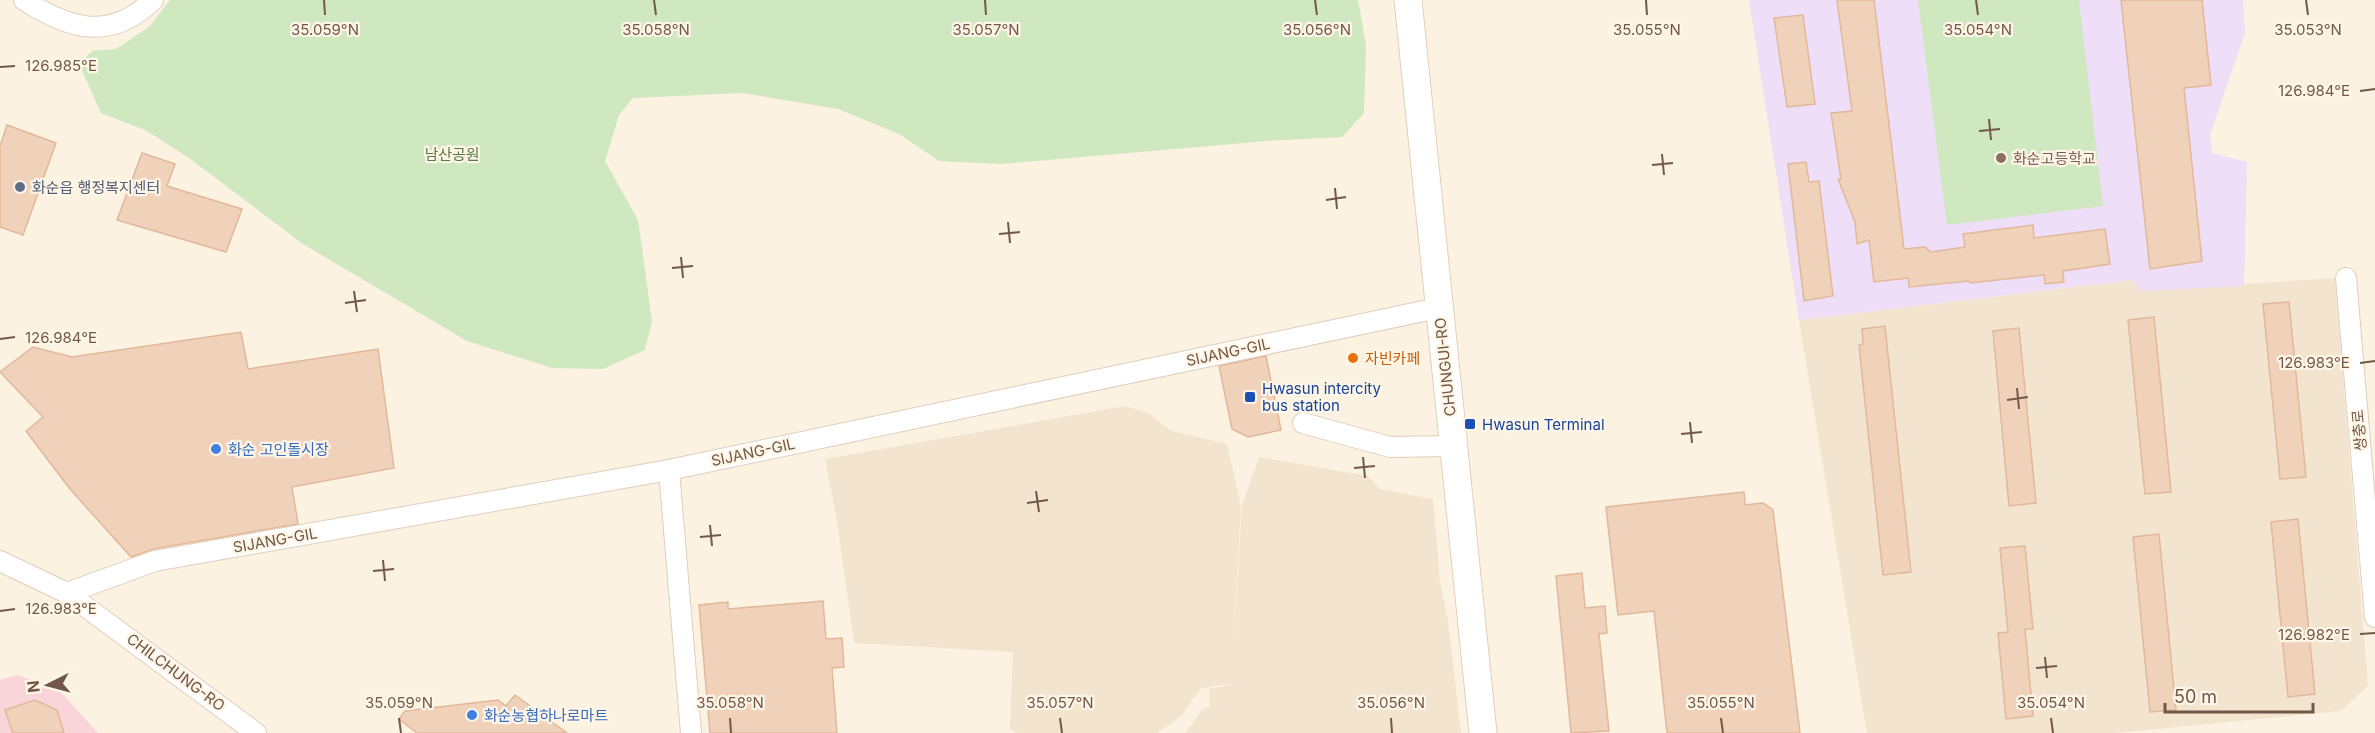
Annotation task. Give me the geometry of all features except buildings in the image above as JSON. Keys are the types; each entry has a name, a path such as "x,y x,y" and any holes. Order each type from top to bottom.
{"street":[{"path":"24,0 57,19 85,28 118,24 146,7 153,0"},
{"name":"CHUNGUI-RO","path":"1408,0 1483,733"},
{"name":"쌍충로","path":"2346,278 2375,617"},
{"name":"SIJANG-GIL","path":"67,593 155,561 669,470 1438,308"},
{"path":"1303,423 1390,447 1453,446"},
{"path":"669,470 691,733"},
{"name":"CHILCHUNG-RO","path":"0,561 67,593 256,733"}],"shaded area":[{"name":"화순고등학교","path":"1749,0 2243,0 2245,33 2210,135 2212,153 2247,162 2244,286 2140,291 2133,280 1799,320"},
{"path":"2335,278 2368,686 2341,711 2115,733 1867,733 1799,320 2134,280 2140,291"},
{"path":"1125,406 1148,413 1172,431 1227,444 1241,506 1232,663 1242,506 1259,457 1368,476 1380,489 1433,499 1440,583 1448,621 1461,733 1185,733 1203,709 1210,707 1209,689 1231,684 1201,688 1182,715 1157,733 1017,733 1010,729 1013,652 854,643 837,521 825,459"},
{"path":"17,675 57,688 98,733 0,733 0,680"}],"green space":[{"name":"남산공원","path":"170,0 1358,0 1366,45 1364,113 1342,137 1267,141 1001,164 939,161 899,134 838,109 743,93 633,98 619,115 605,161 638,220 652,321 645,350 603,369 552,368 467,341 303,244 189,158 147,131 101,113 79,64 92,51 116,49 149,27"},
{"path":"1918,0 2079,0 2103,206 1947,225"}],"place":[{"name":"화순고등학교","path":"2001,158"},
{"name":"화순읍 행정복지센터","path":"20,187"},
{"name":"자빈카페","path":"1353,358"},
{"name":"Hwasun intercity bus station","path":"1250,397"},
{"name":"Hwasun Terminal","path":"1470,424"},
{"name":"화순 고인돌시장","path":"216,449"},
{"name":"화순농협하나로마트","path":"472,715"}]}
